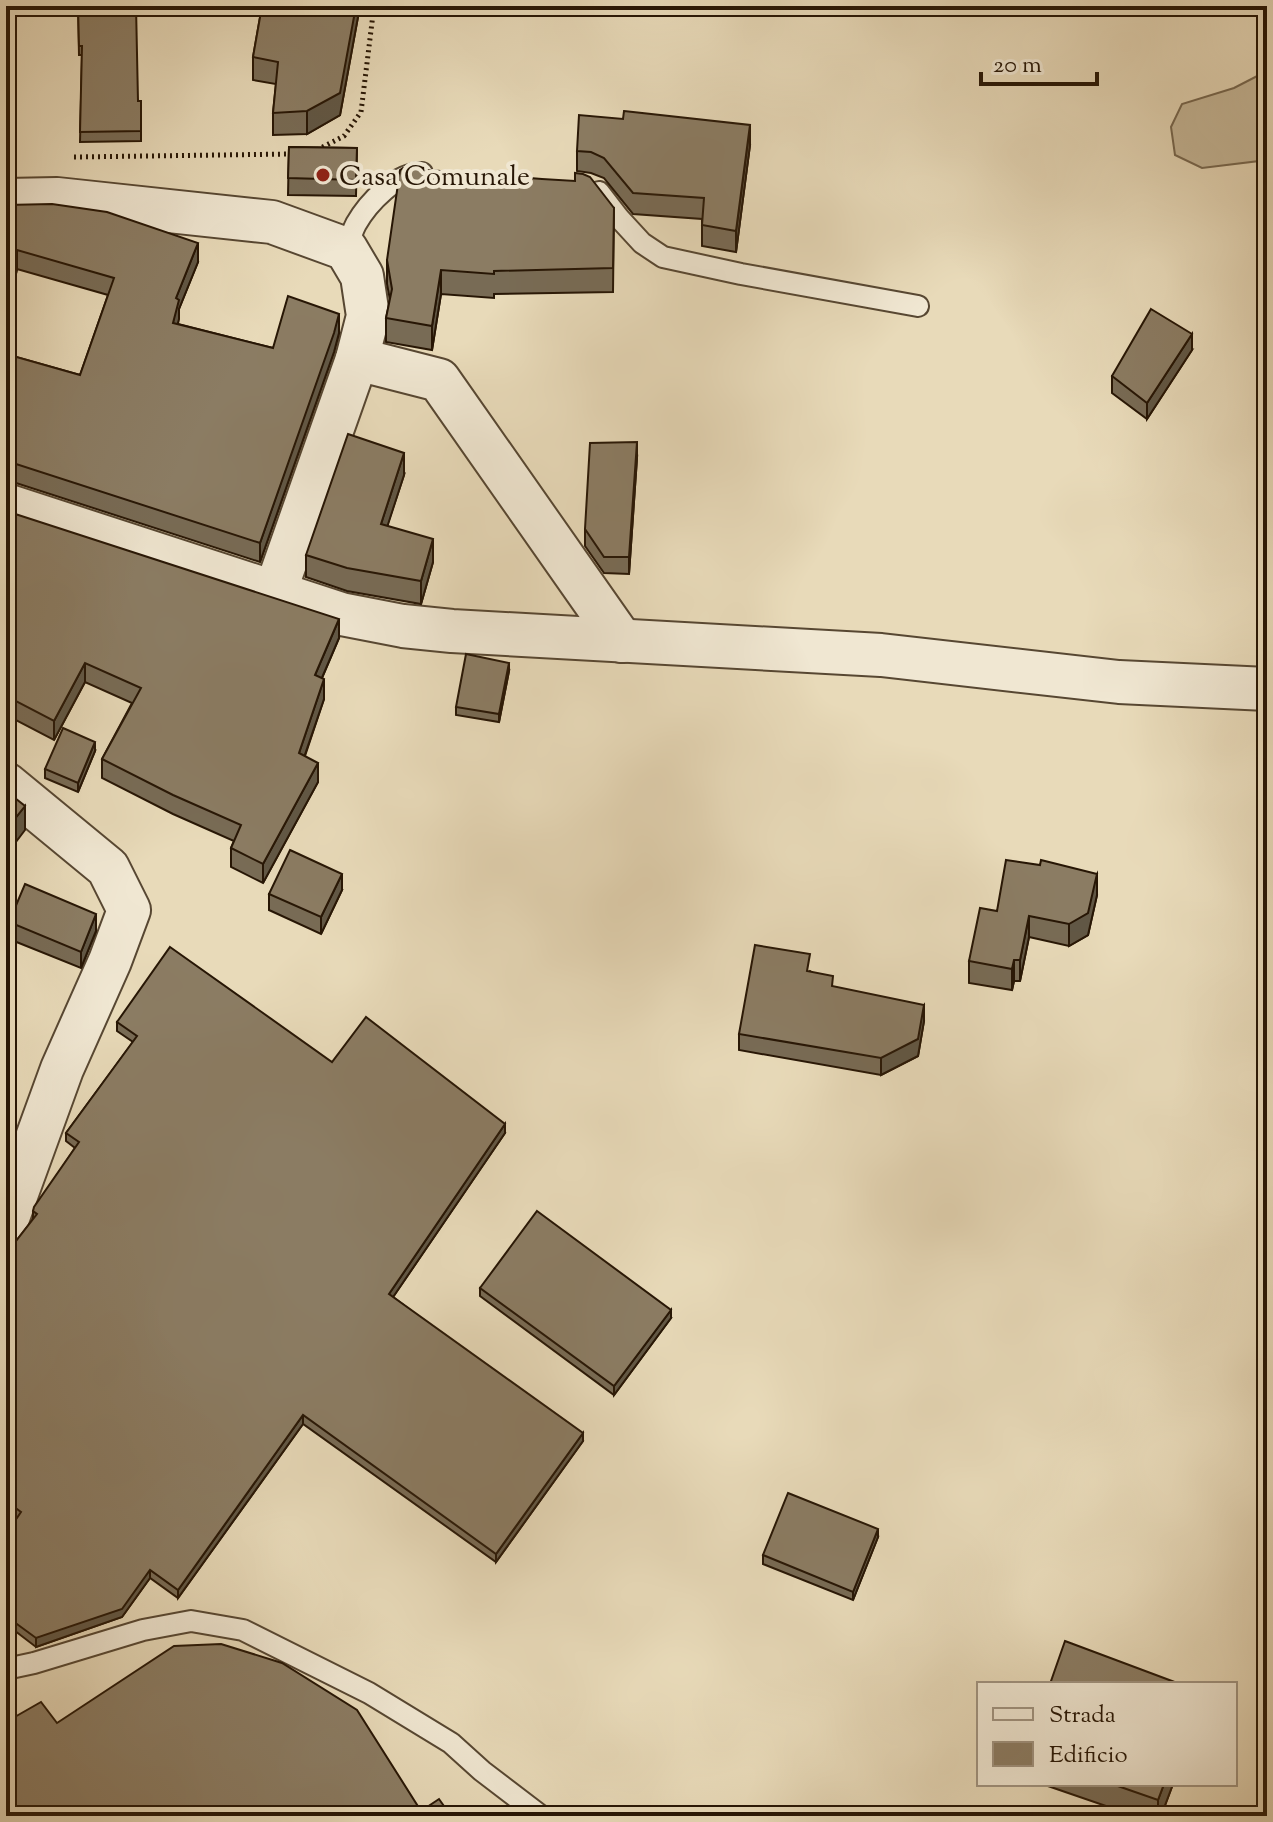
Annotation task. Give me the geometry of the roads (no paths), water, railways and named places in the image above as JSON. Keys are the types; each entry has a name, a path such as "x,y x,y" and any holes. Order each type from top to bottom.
{"street":[{"path":"6,200 57,199 272,222 346,249 362,276 368,316 357,359 275,592"},
{"path":"357,359 439,380 622,641"},
{"path":"6,505 341,614 403,626 881,655 1119,682 1267,689"},
{"path":"6,784 108,868 129,910 62,1069 6,1223"}],"lane":[{"path":"346,249 357,224 390,185 413,173 439,173"},
{"path":"586,185 598,190 642,243 663,257 918,306"},
{"path":"6,1669 143,1630 191,1621 243,1630 369,1693 451,1743 541,1816"}],"place":[{"name":"Casa Comunale","path":"323,175"}]}
